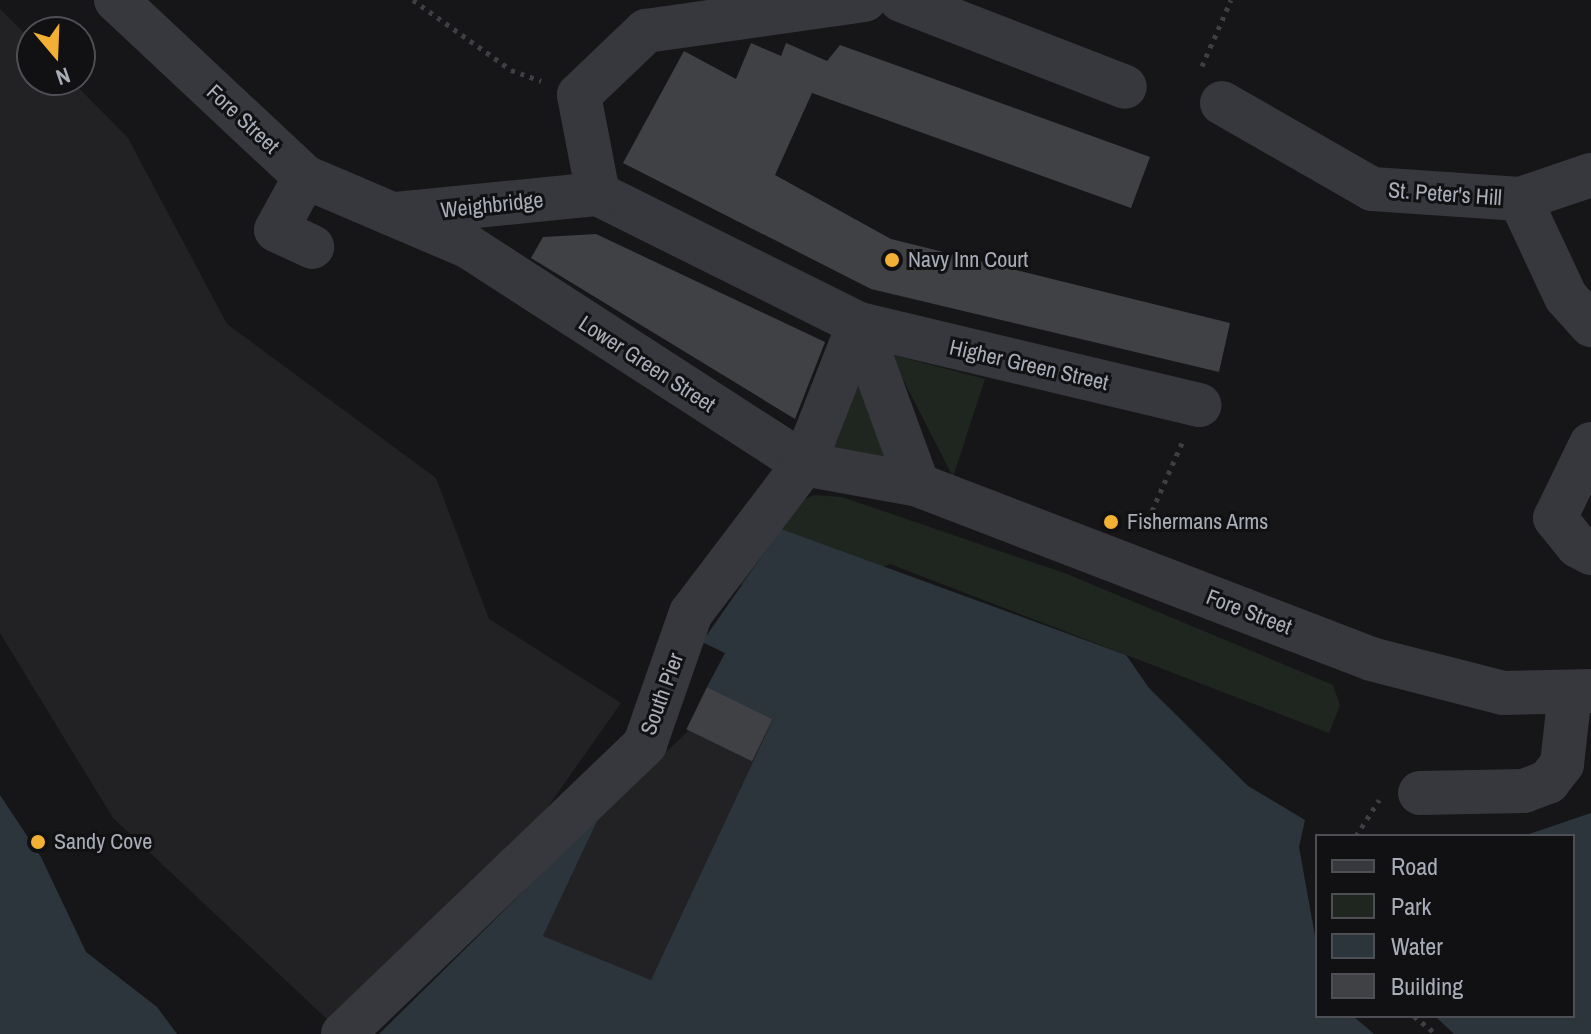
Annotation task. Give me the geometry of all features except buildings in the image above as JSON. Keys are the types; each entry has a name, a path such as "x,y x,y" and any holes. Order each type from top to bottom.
{"street":[{"name":"Fore Street","path":"116,0 305,177 385,216"},
{"path":"901,0 1125,87"},
{"path":"598,194 579,95 646,31 857,1"},
{"name":"St. Peter's Hill","path":"1222,103 1372,189 1520,199 1591,175"},
{"path":"281,232 305,177"},
{"name":"Weighbridge","path":"385,216 598,194"},
{"name":"Higher Green Street","path":"598,194 859,324 1194,416"},
{"path":"1520,199 1566,297 1591,325"},
{"name":"Lower Green Street","path":"385,216 469,247 804,464 918,485"},
{"path":"859,324 918,485"},
{"name":"South Pier","path":"343,1034 645,744 691,613 804,464 859,324"},
{"path":"1591,444 1555,518 1578,546 1591,553"},
{"name":"Fore Street","path":"918,485 1371,659 1503,693 1581,692"},
{"path":"1420,793 1524,791 1548,782 1562,764 1581,692"}],"path":[{"path":"413,0 511,70 579,95"},
{"path":"1222,103 1195,81 1231,0"},
{"path":"1128,567 1194,416"},
{"path":"1416,1018 1436,1034"}],"shaded area":[{"path":"0,9 16,25 16,96 87,96 128,138 227,324 436,478 489,619 621,703 533,828 330,1022 113,818 0,633"},
{"path":"707,687 773,719 651,980 543,936 599,817 689,730"}],"green space":[{"path":"848,352 899,466 812,443"},
{"path":"890,354 985,379 953,477"},
{"path":"814,495 842,497 1067,574 1333,685 1340,705 1329,733 890,564 753,620 760,598 735,580 792,505"}],"water":[{"path":"781,529 1126,655 1149,688 1248,786 1305,820 1299,847 1315,936 1315,1018 1355,1018 1374,1034 379,1034 599,817 543,936 651,980 773,719 707,687 725,653 702,642"},
{"path":"0,795 41,857 86,952 157,1007 177,1034 0,1034"},
{"path":"1591,813 1591,1034 1454,1034 1437,1018 1575,1018 1575,834 1529,834"}],"place":[{"name":"Navy Inn Court","path":"892,260"},
{"name":"Fishermans Arms","path":"1111,522"},
{"name":"Sandy Cove","path":"38,842"}]}
